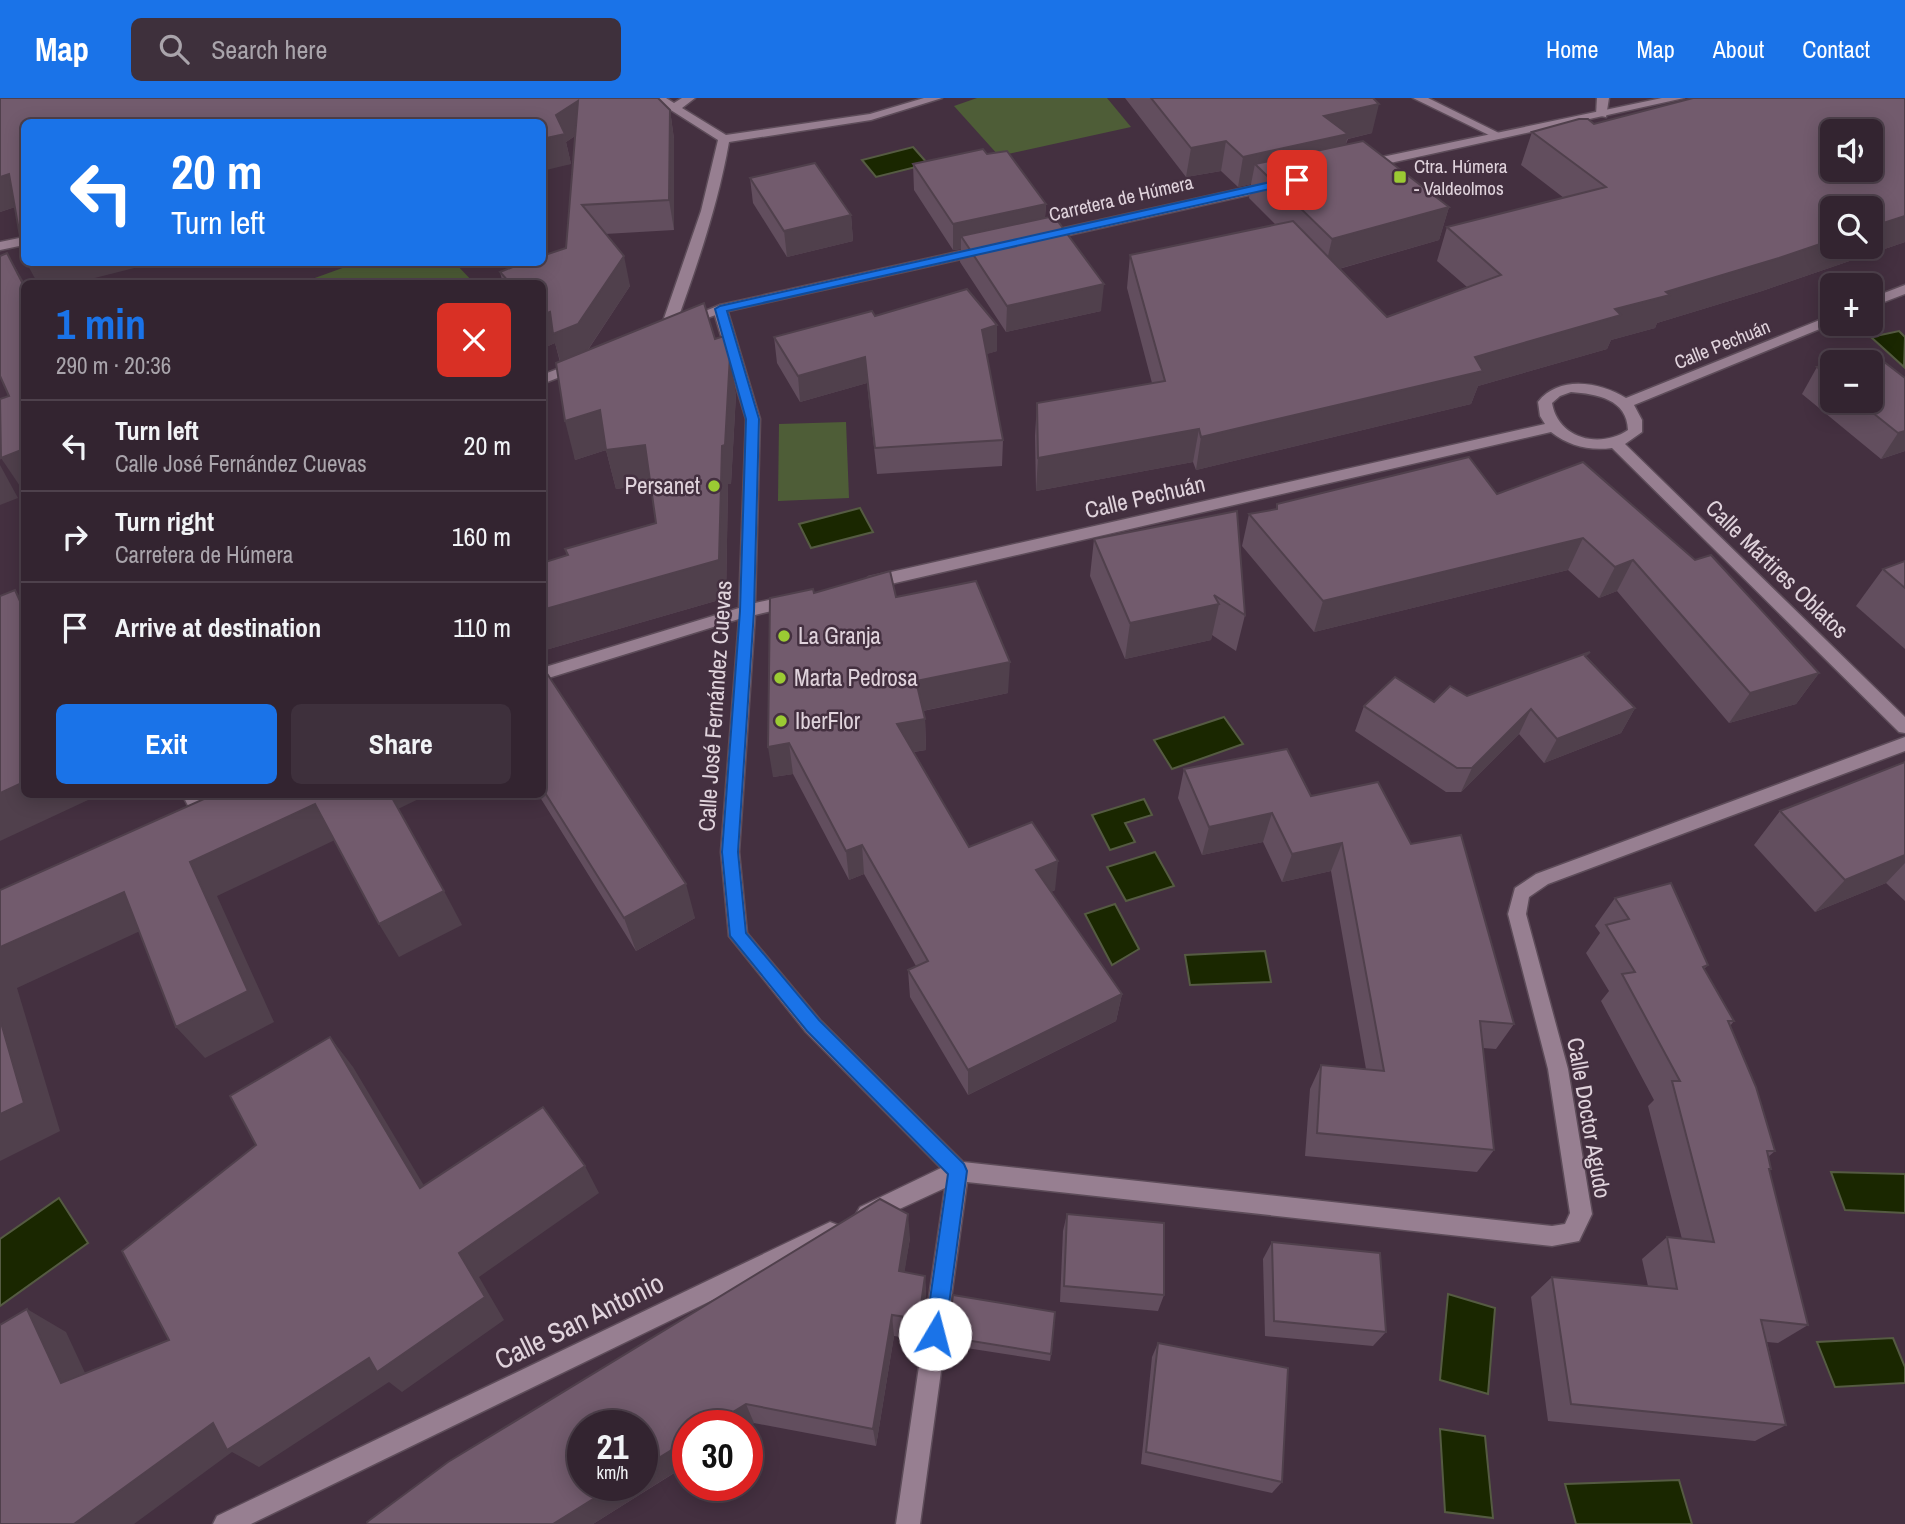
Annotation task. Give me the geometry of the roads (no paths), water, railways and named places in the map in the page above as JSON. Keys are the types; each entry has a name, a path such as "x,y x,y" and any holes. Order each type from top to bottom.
{"street":[{"path":"658,98 724,139 871,117 936,98"},
{"path":"674,109 689,98"},
{"path":"1419,98 1497,135"},
{"path":"1602,115 1603,98"},
{"path":"1352,167 1678,98"},
{"path":"724,139 716,185 700,242 661,330 720,309 998,247"},
{"name":"Carretera de Húmera","path":"1025,241 1284,183"},
{"path":"0,246 21,242"},
{"path":"1883,298 1905,289"},
{"name":"Calle José Fernández Cuevas","path":"720,309 753,419 747,611 730,852 738,936 813,1026 958,1171"},
{"name":"Calle Pechuán","path":"1625,404 1820,324"},
{"path":"546,378 593,359"},
{"path":"1570,388 1590,388 1609,394 1625,404 1633,413 1634,432 1628,439 1616,444 1582,443 1553,427 1545,414 1545,402 1555,393 1570,388"},
{"name":"Calle Pechuán","path":"854,586 1553,427"},
{"name":"Calle Mártires Oblatos","path":"1616,444 1905,727"},
{"path":"546,673 747,611 800,599"},
{"name":"Calle Doctor Agudo","path":"958,1171 1538,1235 1571,1234 1581,1214 1558,1069 1517,914 1521,893 1542,879 1905,744"},
{"path":"192,798 204,820"},
{"path":"908,1524 958,1171"},
{"name":"Calle San Antonio","path":"225,1524 958,1171"}],"place":[{"name":"Ctra. Húmera - Valdeolmos","path":"1400,177"},
{"name":"Persanet","path":"714,486"},
{"name":"La Granja","path":"784,636"},
{"name":"Marta Pedrosa","path":"780,678"},
{"name":"IberFlor","path":"781,721"}]}
